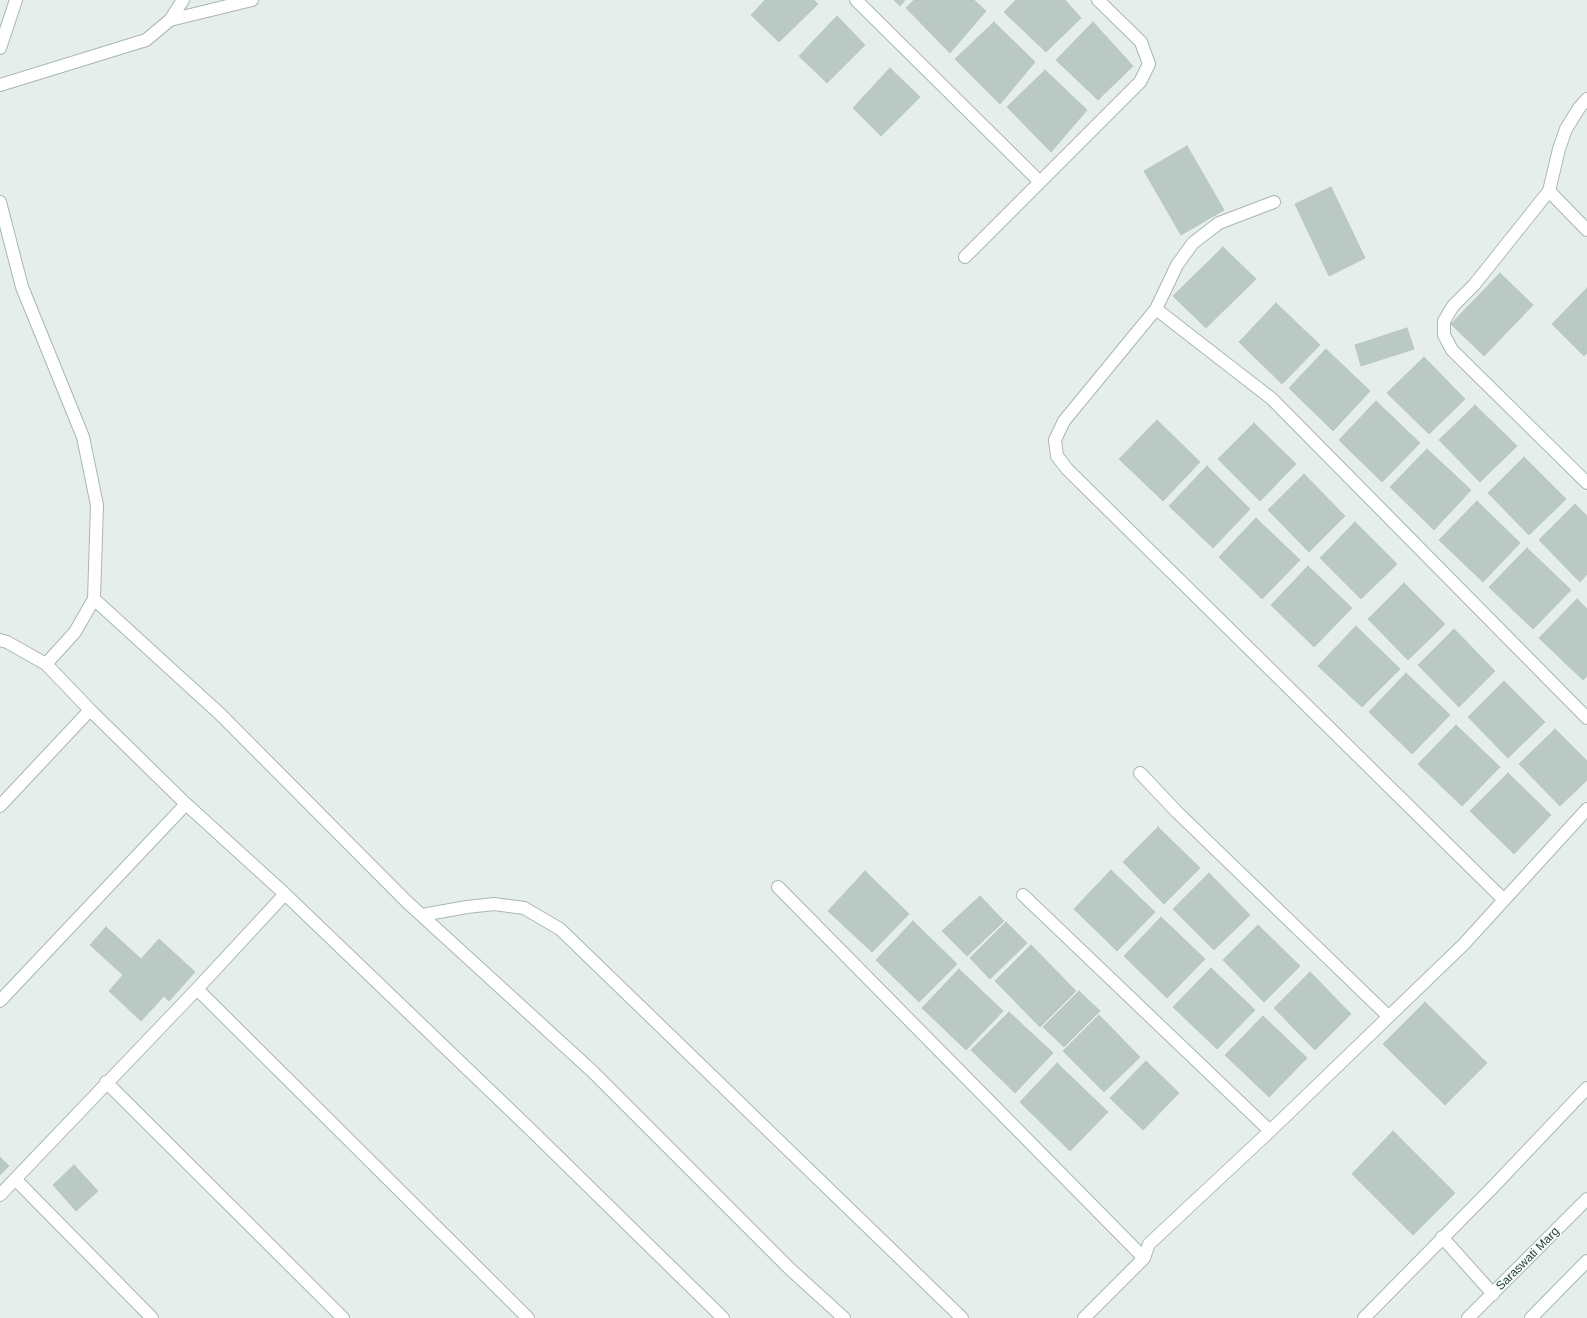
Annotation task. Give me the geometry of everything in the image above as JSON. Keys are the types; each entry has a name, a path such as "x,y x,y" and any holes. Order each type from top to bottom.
{"street":[{"path":"0,48 16,0"},
{"path":"0,85 146,40 170,20 183,0"},
{"path":"170,20 252,0"},
{"path":"856,0 1040,182"},
{"path":"965,257 1140,82 1149,64 1141,42 1098,0"},
{"path":"1587,99 1579,108 1566,129 1559,149 1549,191 1474,285 1453,306 1444,322 1444,335 1452,350 1587,483"},
{"path":"1549,191 1587,230"},
{"path":"0,202 22,287 83,437 97,506 94,599 75,632 46,664"},
{"path":"1274,202 1219,224 1193,242 1177,265 1156,309 1064,421 1055,440 1057,456 1073,474 1504,900"},
{"path":"1156,309 1272,399 1587,718"},
{"path":"94,599 220,714 422,915 592,1071 790,1269 844,1318"},
{"path":"0,640 7,642 46,664 90,710 186,804 285,894 531,1130 723,1318"},
{"path":"0,806 90,710"},
{"path":"1140,773 1177,812 1388,1016"},
{"path":"0,1001 186,804"},
{"path":"1084,1318 1144,1258 1149,1244 1270,1131 1463,944 1587,809"},
{"path":"778,887 1144,1258"},
{"path":"0,1195 106,1082 197,989 285,894"},
{"path":"1023,894 1270,1131"},
{"path":"422,915 494,904 524,908 560,929 962,1318"},
{"path":"197,989 528,1318"},
{"path":"106,1082 343,1318"},
{"path":"1364,1318 1442,1237 1493,1187 1587,1088"},
{"path":"15,1179 152,1318"},
{"name":"Saraswati Marg","path":"1468,1318 1587,1200"},
{"path":"1442,1237 1493,1294"},
{"path":"1531,1318 1587,1261"}],"building":[{"path":"765,0 814,0 818,4 779,42 751,15"},
{"path":"894,0 905,0 900,6"},
{"path":"914,0 974,0 986,11 950,53 906,8"},
{"path":"1016,0 1065,0 1081,18 1046,52 1004,12"},
{"path":"837,16 865,45 827,83 799,56"},
{"path":"994,22 1035,62 1000,104 955,59"},
{"path":"1093,22 1133,66 1098,100 1056,60"},
{"path":"890,68 920,97 881,136 853,108"},
{"path":"1045,70 1087,110 1051,152 1007,107"},
{"path":"1187,146 1224,210 1181,235 1144,171"},
{"path":"1331,187 1365,258 1329,276 1295,204"},
{"path":"1223,247 1256,279 1206,328 1173,296"},
{"path":"1500,273 1533,305 1484,356 1451,324"},
{"path":"1587,288 1587,353 1584,356 1552,324"},
{"path":"1276,303 1320,345 1282,384 1239,342"},
{"path":"1407,328 1414,349 1361,366 1355,345"},
{"path":"1326,349 1370,391 1333,431 1289,388"},
{"path":"1424,357 1465,399 1429,434 1387,393"},
{"path":"1376,401 1420,443 1382,482 1339,440"},
{"path":"1475,405 1517,446 1480,482 1439,440"},
{"path":"1157,420 1200,462 1163,501 1119,459"},
{"path":"1254,423 1296,464 1260,501 1218,459"},
{"path":"1427,449 1471,490 1434,530 1390,487"},
{"path":"1524,457 1566,499 1529,535 1488,493"},
{"path":"1207,466 1250,509 1213,548 1169,506"},
{"path":"1304,474 1345,516 1309,552 1268,510"},
{"path":"1477,501 1520,543 1483,582 1439,540"},
{"path":"1575,504 1587,516 1587,574 1580,582 1539,540"},
{"path":"1256,518 1300,560 1262,599 1219,557"},
{"path":"1355,522 1397,564 1361,599 1320,558"},
{"path":"1527,548 1571,590 1533,629 1489,587"},
{"path":"1308,566 1352,608 1314,647 1271,605"},
{"path":"1404,583 1445,624 1408,660 1368,619"},
{"path":"1577,599 1587,609 1587,676 1583,680 1539,638"},
{"path":"1356,626 1400,669 1362,707 1318,666"},
{"path":"1454,629 1495,671 1459,707 1418,665"},
{"path":"1406,673 1450,715 1412,754 1369,712"},
{"path":"1504,681 1545,722 1508,758 1468,717"},
{"path":"1456,725 1500,767 1462,806 1418,764"},
{"path":"1555,729 1587,761 1587,780 1560,806 1519,764"},
{"path":"1508,773 1551,815 1514,854 1470,811"},
{"path":"1158,827 1200,868 1164,904 1123,862"},
{"path":"1111,870 1155,912 1117,951 1074,909"},
{"path":"865,871 909,914 872,952 828,911"},
{"path":"1209,873 1250,915 1214,950 1173,909"},
{"path":"980,896 1004,921 967,956 942,931"},
{"path":"1161,917 1205,959 1167,998 1124,956"},
{"path":"913,921 957,964 919,1002 876,960"},
{"path":"1006,922 1027,943 990,979 970,958"},
{"path":"1258,925 1300,966 1264,1002 1223,960"},
{"path":"106,927 141,959 159,939 195,972 169,1001 164,996 141,1021 109,991 123,975 90,945"},
{"path":"1031,945 1076,991 1040,1027 995,981"},
{"path":"1211,968 1255,1010 1217,1049 1173,1007"},
{"path":"959,969 1003,1011 966,1050 922,1008"},
{"path":"1310,972 1351,1014 1315,1050 1274,1008"},
{"path":"1079,991 1100,1011 1064,1047 1043,1027"},
{"path":"1425,1002 1487,1063 1445,1105 1383,1044"},
{"path":"1009,1012 1053,1053 1015,1093 971,1050"},
{"path":"1099,1015 1140,1057 1104,1092 1063,1051"},
{"path":"1263,1016 1307,1058 1269,1097 1225,1055"},
{"path":"1146,1061 1179,1093 1143,1130 1110,1098"},
{"path":"1057,1063 1108,1112 1070,1151 1020,1102"},
{"path":"1393,1131 1455,1193 1413,1235 1352,1174"},
{"path":"0,1157 9,1166 0,1175"},
{"path":"74,1165 98,1191 76,1211 53,1185"}]}
